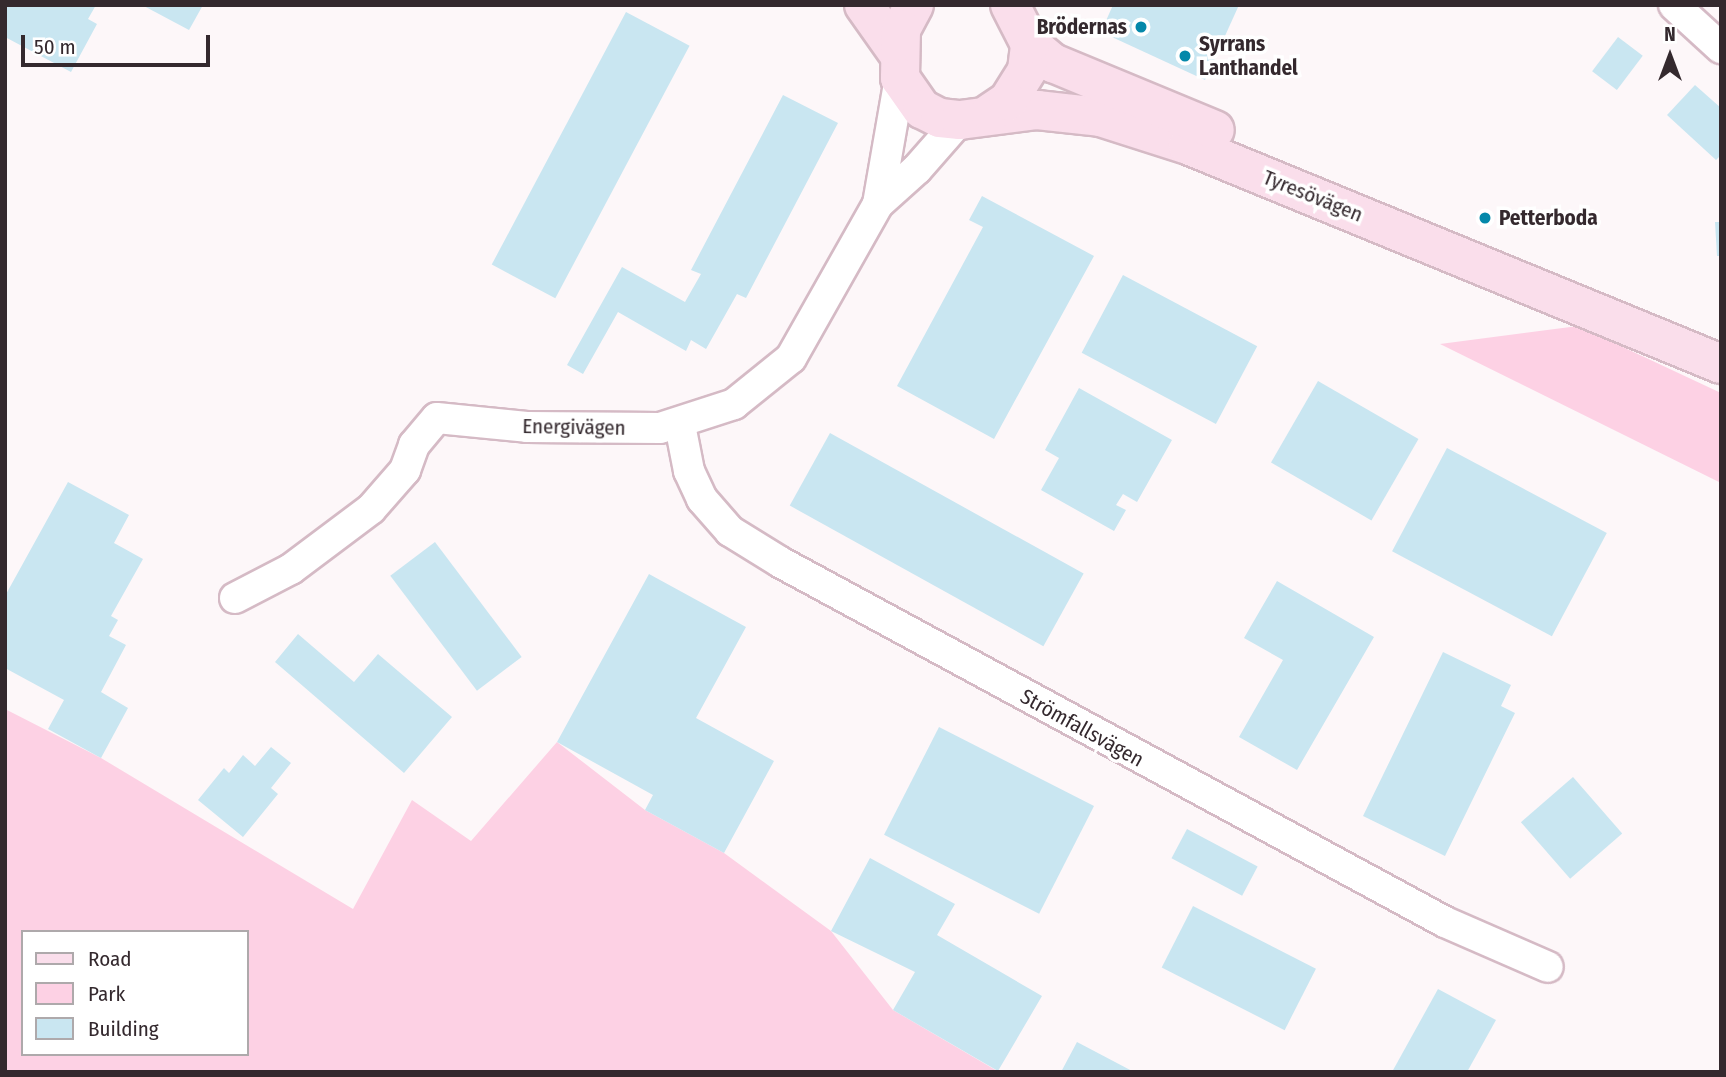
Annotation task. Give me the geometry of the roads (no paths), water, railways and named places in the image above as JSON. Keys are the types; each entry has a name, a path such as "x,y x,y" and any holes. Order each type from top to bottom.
{"main road":[{"name":"Tyresövägen","path":"864,5 922,109 975,116 1037,110 1100,117 1188,145 1626,322 1721,364"},
{"path":"899,66 901,29 914,5"},
{"name":"Tyresövägen","path":"975,116 1021,85 1022,19"},
{"name":"Tyresövägen","path":"1022,19 1053,63 1536,269 1626,322"}],"street":[{"path":"1674,5 1721,48"},
{"name":"Energivägen","path":"877,204 899,66"},
{"name":"Energivägen","path":"235,598 291,569 371,509 405,470 414,445 437,418 527,427 680,425 734,404 791,358 877,204 975,116"},
{"name":"Strömfallsvägen","path":"680,425 689,471 702,499 730,531 770,556 1445,922 1548,967"}],"place":[{"name":"Brödernas","path":"1141,27"},
{"name":"Syrrans Lanthandel","path":"1185,56"},
{"name":"Petterboda","path":"1485,218"}]}
